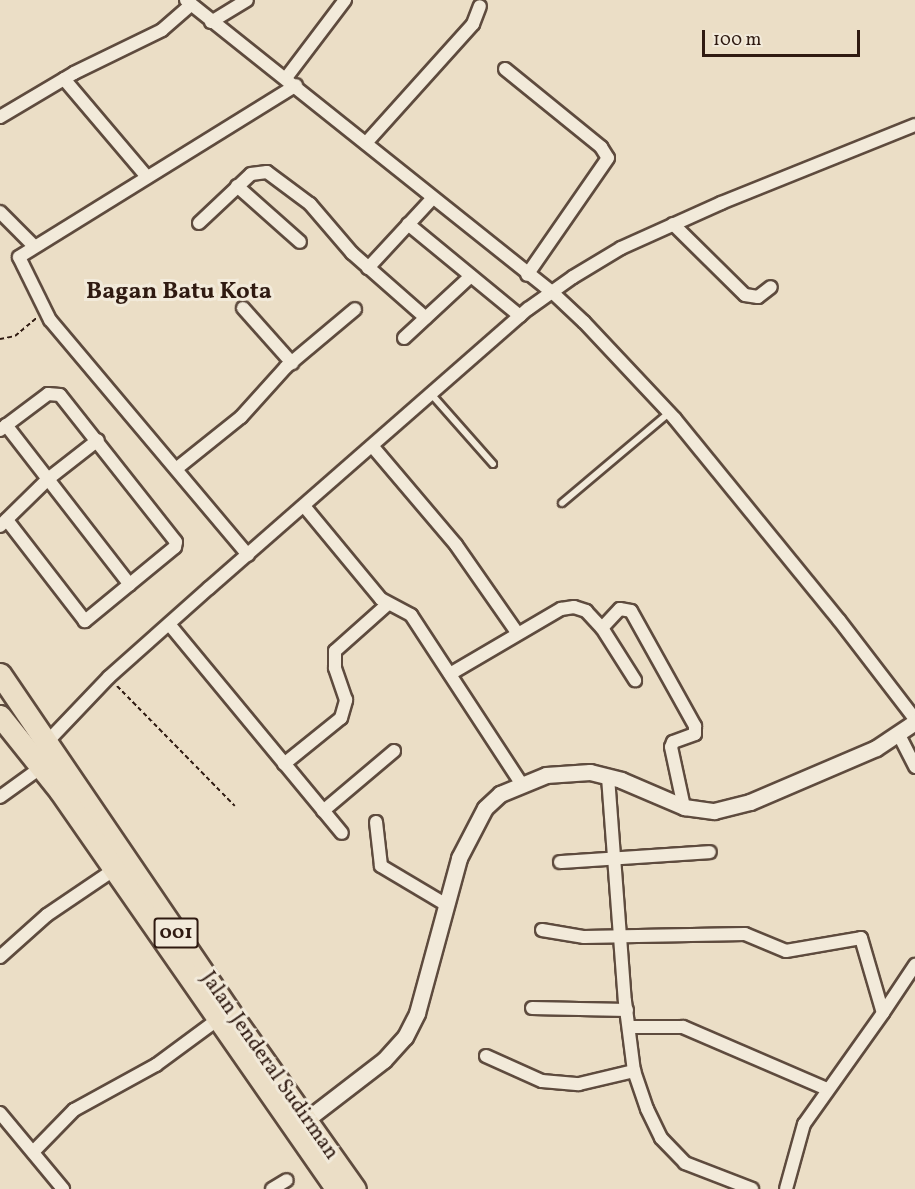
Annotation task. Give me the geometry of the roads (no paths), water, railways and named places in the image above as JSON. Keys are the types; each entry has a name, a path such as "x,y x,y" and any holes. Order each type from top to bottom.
{"highway":[{"name":"Jalan Jenderal Sudirman","path":"0,674 48,741 67,786 115,869 332,1187"},
{"name":"Jalan Jenderal Sudirman","path":"0,716 40,768 67,786 355,1189"}],"street":[{"path":"212,22 247,0"},
{"path":"248,555 44,312 19,257 147,177 291,81 345,0"},
{"path":"0,117 64,79 162,30 188,2 291,81 432,199 552,292 669,413 839,620 915,721 899,735 876,748 750,802 714,811 684,807 608,777 571,771 521,783 485,808 459,858 417,1013 405,1037 384,1060 306,1120"},
{"path":"366,144 473,24 480,6"},
{"path":"505,69 601,147 608,158 528,275"},
{"path":"64,79 147,177"},
{"path":"48,741 109,677 520,316 552,292 621,248 673,224 915,125"},
{"path":"199,223 250,174 267,172 310,204 368,268 426,318"},
{"path":"237,186 300,242"},
{"path":"368,268 432,199"},
{"path":"0,212 34,246"},
{"path":"408,224 520,316"},
{"path":"673,224 745,295 758,297 771,287"},
{"path":"404,338 471,276"},
{"path":"243,308 292,363"},
{"path":"176,469 241,417 292,363 355,309"},
{"path":"98,440 48,479 3,523 80,620 89,619 130,585 176,542 98,440 54,393 48,394 3,428 48,479 130,585"},
{"path":"373,447 456,545 518,634"},
{"path":"304,506 388,604 407,610 521,783"},
{"path":"284,764 341,718 346,700 335,668 335,651 388,604"},
{"path":"450,674 561,609 574,607 586,611 602,628 635,680"},
{"path":"602,628 620,609 631,611 695,726 695,734 673,742 671,747 684,807"},
{"path":"169,624 342,833"},
{"path":"899,735 915,767"},
{"path":"323,811 394,751"},
{"path":"0,797 40,768"},
{"path":"608,777 613,858 634,1071 661,1138 685,1163 752,1189"},
{"path":"376,822 381,866 445,904"},
{"path":"560,862 710,852"},
{"path":"0,957 47,915 115,869"},
{"path":"542,930 584,938 745,934 786,951 861,938 882,1013"},
{"path":"786,1189 804,1124 915,965"},
{"path":"532,1008 627,1010"},
{"path":"33,1152 74,1110 156,1065 217,1020"},
{"path":"629,1027 683,1027 827,1089"},
{"path":"486,1056 542,1082 579,1084 634,1071"},
{"path":"0,1113 63,1189"},
{"path":"272,1189 287,1180"}],"lane":[{"path":"432,395 493,464"},
{"path":"562,503 669,413"}],"district":[{"name":"Bagan Batu Kota","path":"179,293"}]}
